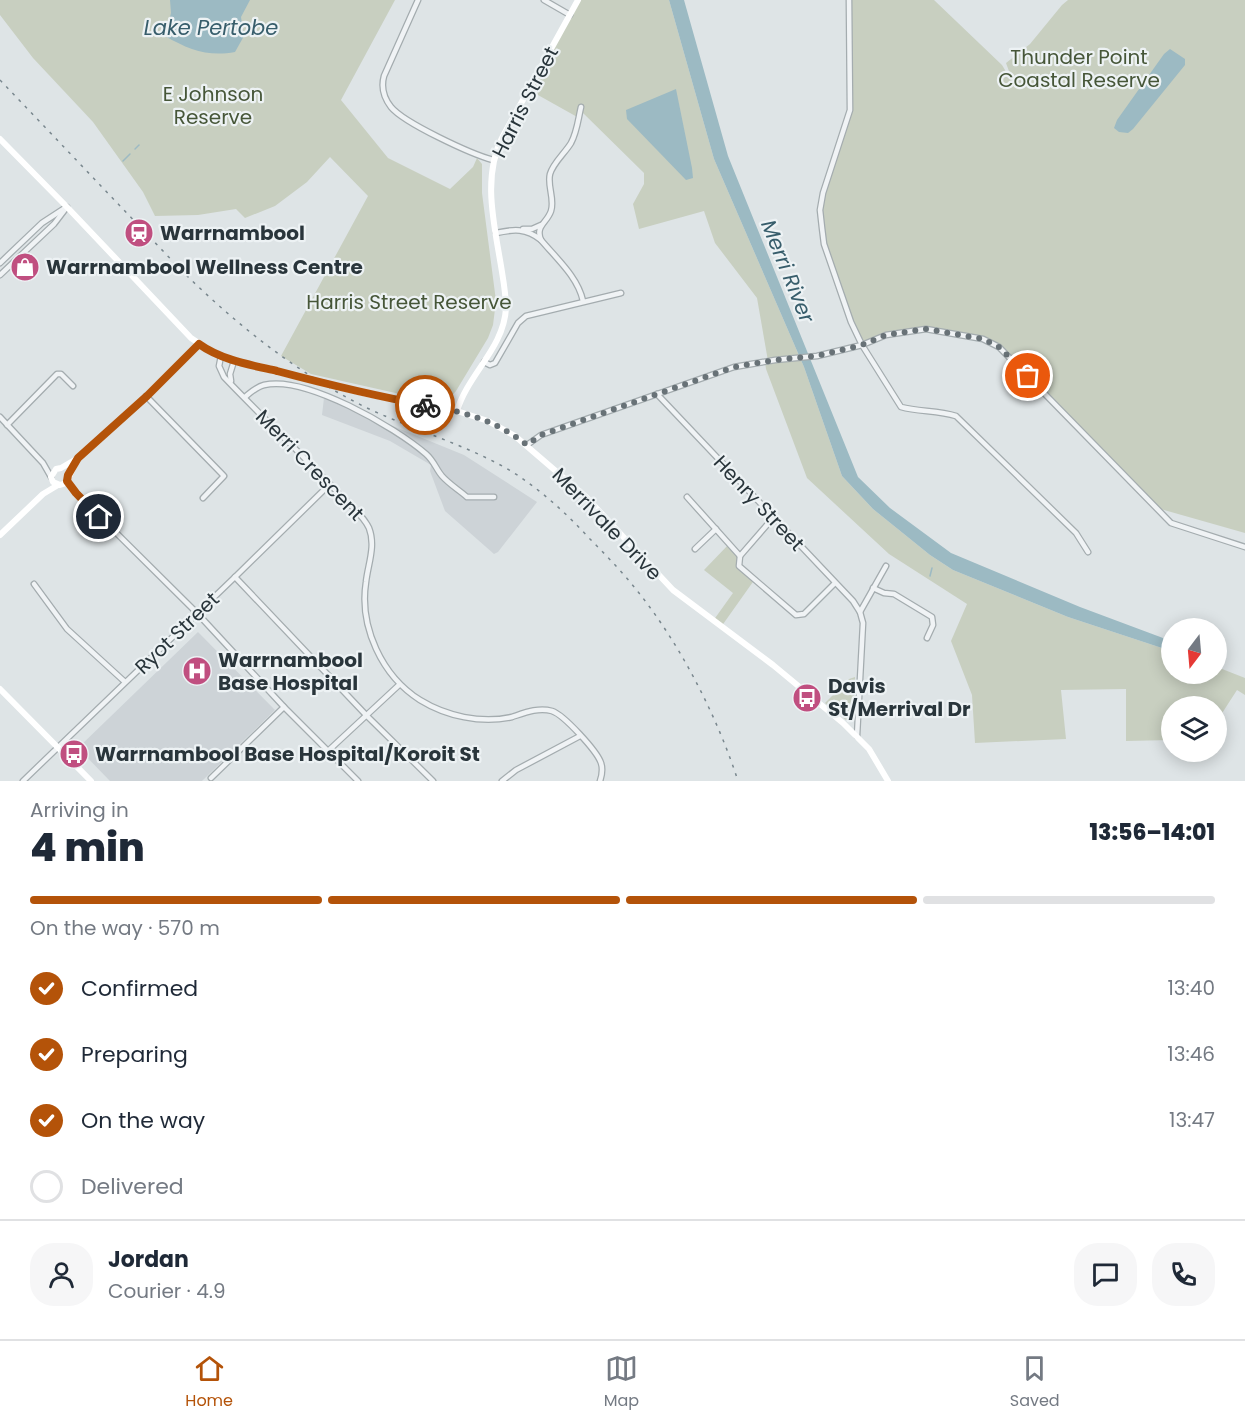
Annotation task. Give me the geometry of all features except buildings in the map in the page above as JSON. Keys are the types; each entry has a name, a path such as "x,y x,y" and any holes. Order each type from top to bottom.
{"street":[{"path":"418,0 384,76 383,89 388,102 397,113 417,125 470,152 493,160"},
{"path":"544,0 570,15"},
{"name":"Harris Street","path":"457,411 501,330 506,309 491,189 493,160 503,136 578,0"},
{"path":"849,0 850,110 823,193 820,210 824,244 851,322 862,345 901,407 911,410 946,412 956,416 1076,533 1088,552"},
{"path":"581,107 573,138 551,171 552,208 539,233 574,280 583,301"},
{"name":"Merrivale Drive","path":"0,139 199,344 234,361 367,394 457,411 495,424 527,445 586,497 673,590 773,665 857,736 876,760 888,781"},
{"path":"0,263 42,223 67,207"},
{"path":"0,275 54,224 67,207"},
{"path":"496,233 514,229 532,229 543,223"},
{"path":"514,229 534,235 545,244"},
{"path":"484,362 490,365 495,363 518,323 524,317 621,293"},
{"path":"527,445 541,435 734,367 817,356 862,345 886,335 926,329 983,339 999,347 1171,523 1245,547"},
{"path":"43,494 58,469 78,458 147,396 199,344"},
{"name":"Merri Crescent","path":"221,356 219,362 221,372 330,484 362,519 371,534 372,546 365,584 366,616 379,654 399,684 435,708 464,717 498,719 530,711 553,711 590,746 602,765 600,781"},
{"path":"234,361 230,377 234,386"},
{"path":"7,424 57,374 61,374 73,386"},
{"path":"245,398 257,387 272,384 324,394 353,408 410,442 427,455 438,466 442,476 467,497 494,497"},
{"name":"Henry Street","path":"657,394 853,601 860,612"},
{"path":"147,396 224,476 203,498"},
{"path":"0,417 44,463 51,478"},
{"path":"0,535 43,494 64,481 78,458"},
{"path":"44,463 58,469 64,481 197,613 284,707 358,781"},
{"path":"51,478 64,481"},
{"name":"Ryot Street","path":"23,781 330,484"},
{"path":"687,497 740,556"},
{"path":"773,518 740,556 740,566 796,615 804,614 835,584"},
{"path":"695,549 716,529"},
{"path":"857,736 863,623 860,612 886,566"},
{"path":"236,577 367,716 433,781"},
{"path":"34,584 67,628 125,682"},
{"path":"873,588 894,594 932,617 933,625 927,638"},
{"path":"328,751 399,684"},
{"path":"0,689 91,781"},
{"path":"211,778 284,707"},
{"path":"502,781 516,770 580,736"}],"shaded area":[{"path":"324,398 464,455 537,502 498,552 494,554 445,511 430,471 431,465 390,441 322,415"},
{"name":"Warrnambool Base Hospital","path":"198,632 275,710 202,781 110,781 78,748"}],"green space":[{"name":"E Johnson Reserve","path":"0,0 395,0 341,100 388,158 450,189 473,167 477,158 482,164 482,193 496,301 493,325 488,338 456,391 448,400 440,403 311,374 281,356 368,196 330,157 307,182 275,206 245,218 236,209 198,215 155,216 143,192 93,122 33,58 0,15"},
{"path":"580,0 669,0 714,159 804,367 842,476 873,509 930,555 953,570 1068,617 1161,648 1161,684 1227,684 1227,671 1245,678 1245,695 1237,690 1227,706 1227,696 1161,696 1161,740 1126,741 1126,689 1061,690 1066,739 975,743 972,695 951,641 967,604 889,554 807,478 766,369 765,362 768,361 757,298 715,243 704,211 639,229 633,204 644,184 644,173 583,113 579,118 529,90"},
{"name":"Thunder Point Coastal Reserve","path":"849,0 934,0 1002,65 1014,85 1006,63 1030,44 1068,0 1245,0 1245,533 1157,508 999,347 963,335 926,330 901,332 862,345 824,244 820,210 850,110"},
{"path":"729,544 740,556 740,566 755,579 721,627 713,621 733,593 704,570"},
{"path":"855,677 854,714 853,718 846,720 825,703 849,679"}],"water":[{"name":"Lake Pertobe","path":"170,0 250,0 241,17 244,36 235,52 216,54 199,51 165,36 171,13"},
{"path":"669,0 684,0 728,156 858,477 890,508 951,553 1080,607 1161,637 1161,648 1068,617 953,570 930,555 873,509 842,476 804,367 714,159"},
{"path":"1170,49 1185,59 1185,65 1133,129 1128,133 1119,132 1114,128 1117,120 1164,54"},
{"path":"676,89 692,168 693,178 686,180 627,119 626,110"}],"waterway":[{"path":"135,149 139,145"},
{"path":"123,161 130,154"},
{"path":"930,576 932,568"}],"railway":[{"path":"0,80 183,272 269,347 315,379 365,407 476,453 511,471 562,511 603,552 639,593 669,636 709,707 738,781"}],"way so far":[{"path":"425,405 457,411 488,421 527,445 541,435 734,367 817,356 862,345 886,335 926,329 983,339 999,347 1028,376"}],"place":[{"name":"Warrnambool","path":"139,233"},
{"name":"Warrnambool Wellness Centre","path":"25,267"},
{"name":"Warrnambool Base Hospital","path":"197,671"},
{"name":"Davis St/Merrival Dr","path":"807,698"},
{"name":"Warrnambool Base Hospital/Koroit St","path":"74,754"}],"route":[{"path":"99,517 67,481 68,475 78,458 147,396 199,344 234,361 367,394 425,405"}],"water label":[{"name":"Merri River","path":"788,271"}],"park label":[{"name":"Harris Street Reserve","path":"409,302"}]}
